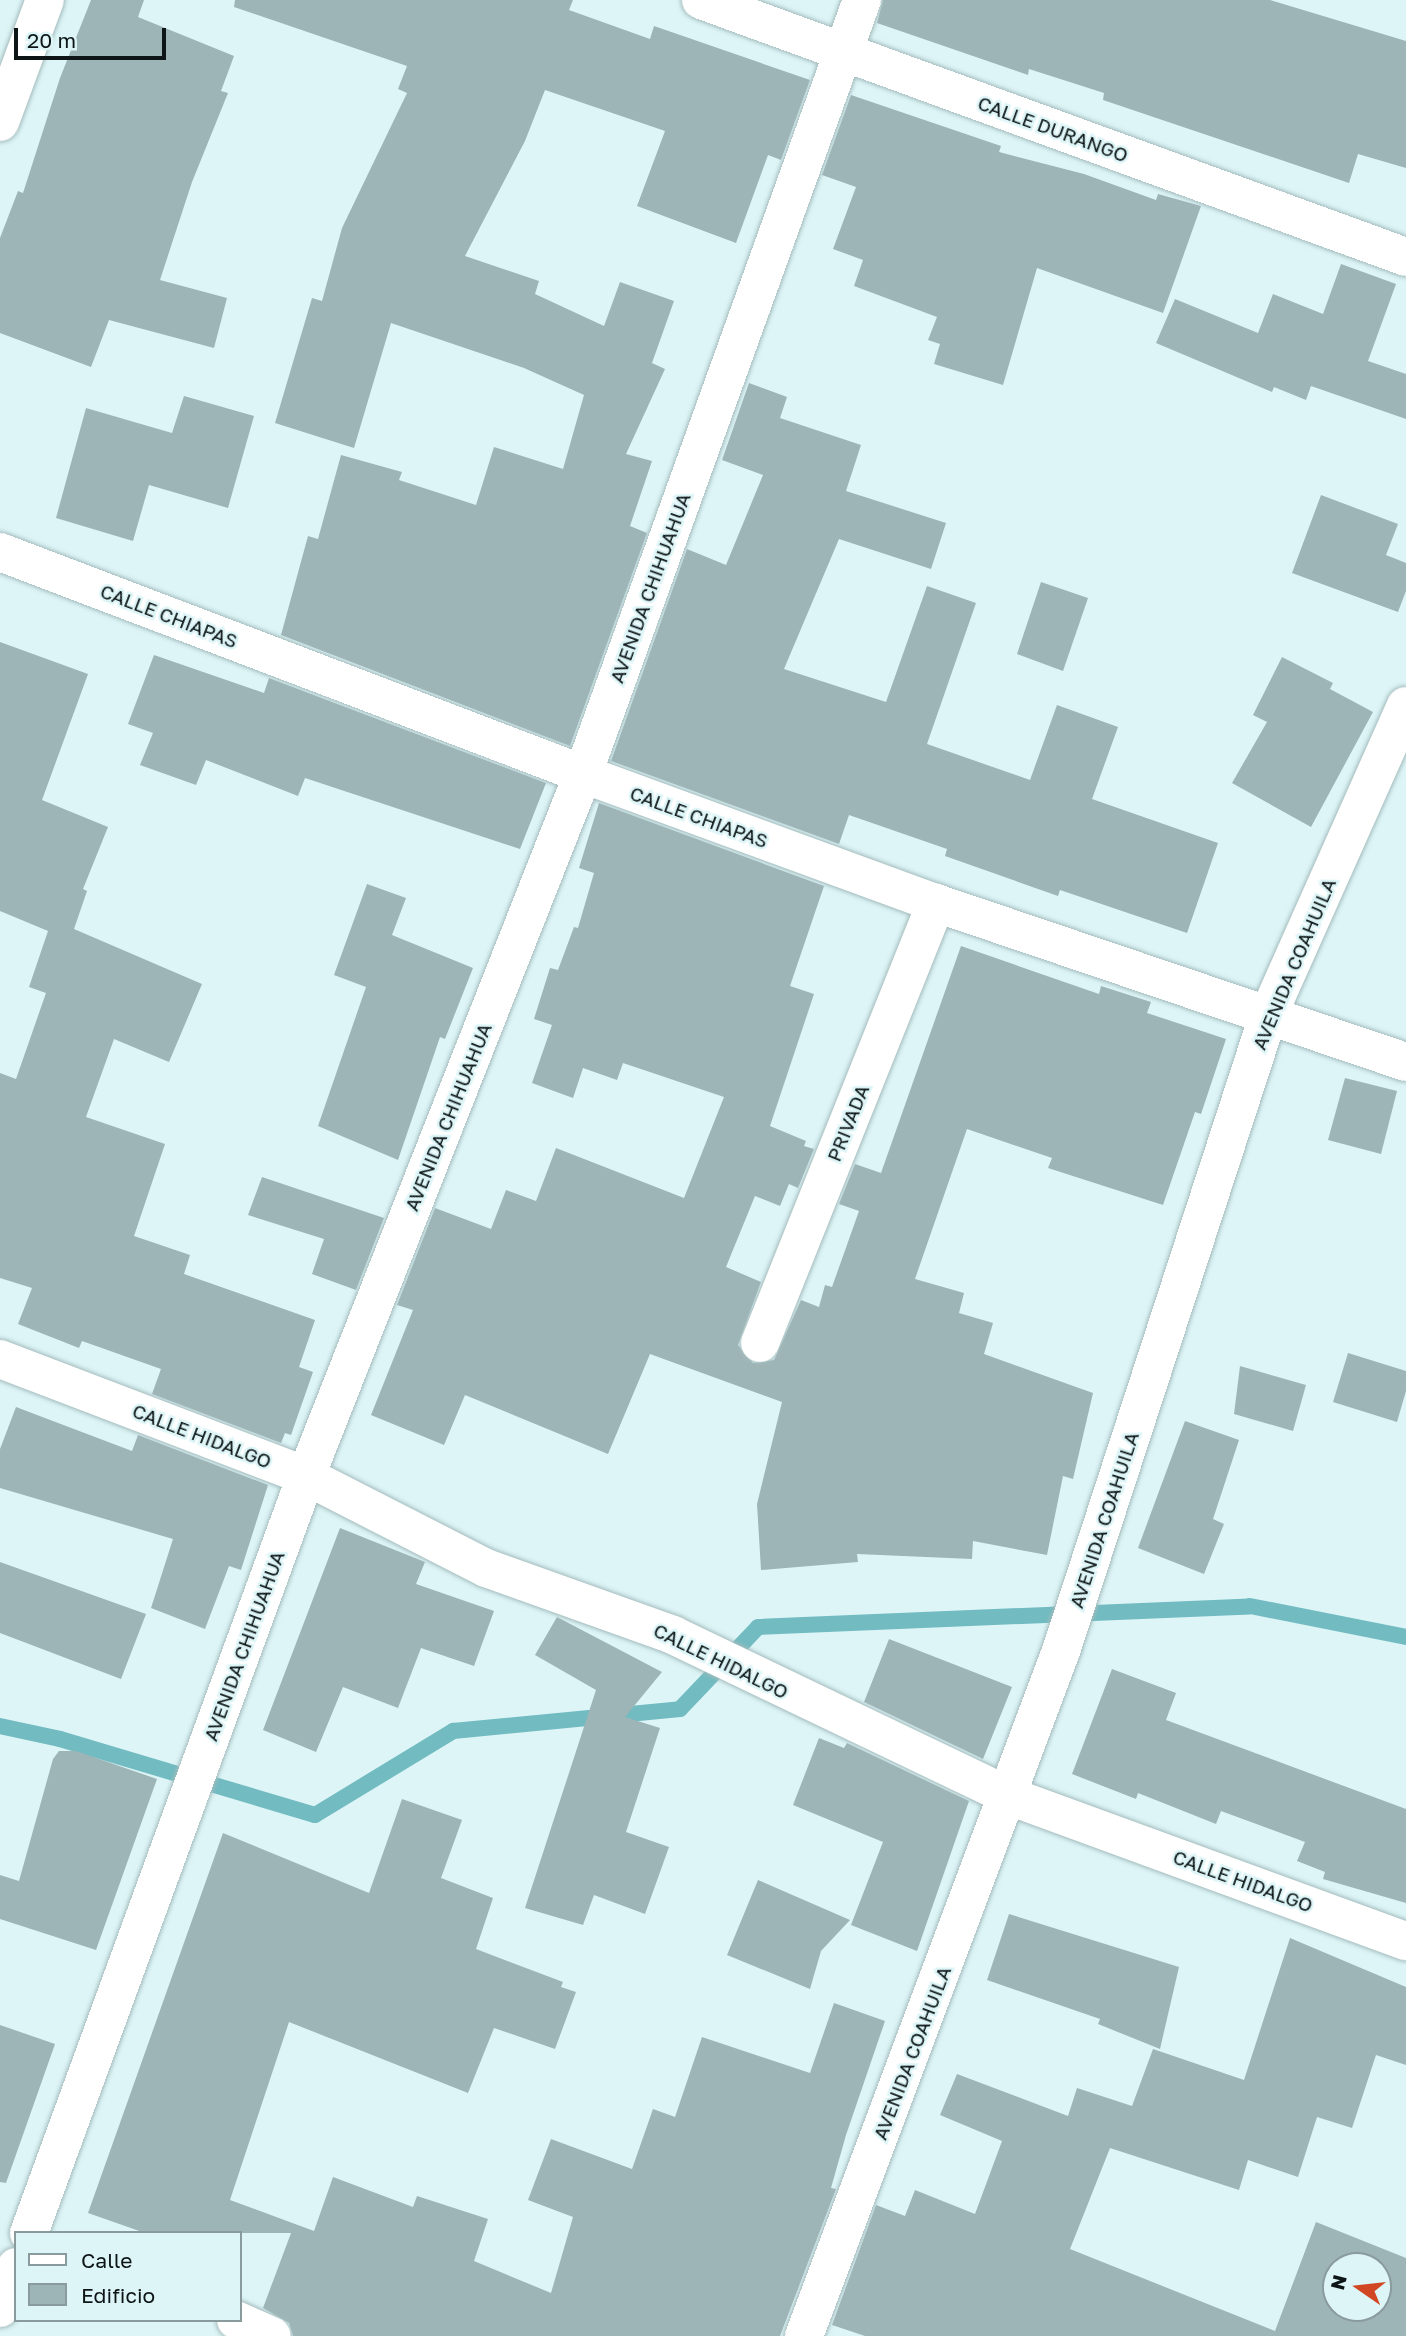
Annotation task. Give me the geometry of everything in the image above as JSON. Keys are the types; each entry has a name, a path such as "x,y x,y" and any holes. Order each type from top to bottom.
{"street":[{"path":"0,122 45,0"},
{"name":"CALLE DURANGO","path":"701,0 1406,257"},
{"name":"AVENIDA CHIHUAHUA","path":"23,2229 198,1774 306,1476 583,774 862,0"},
{"name":"CALLE CHIAPAS","path":"0,552 583,774 936,902 1269,1013 1406,1062"},
{"name":"AVENIDA COAHUILA","path":"804,2336 1009,1796 1062,1648 1269,1013 1406,706"},
{"name":"PRIVADA","path":"760,1343 936,902"},
{"name":"CALLE HIDALGO","path":"0,1359 306,1476 486,1568 674,1635 776,1688 1009,1796 1406,1941"},
{"path":"0,2308 14,2272"},
{"path":"240,2322 272,2336"}],"building":[{"path":"91,0 144,0 138,17 234,56 221,91 228,93 192,182 160,280 227,298 214,348 109,320 91,367 0,333 0,238 18,191 23,193 60,78"},
{"path":"235,0 573,0 569,10 650,39 654,26 810,80 781,160 768,155 736,243 637,206 665,131 545,90 525,141 465,256 539,281 535,294 604,326 620,282 674,301 652,363 665,369 626,454 652,461 630,526 647,533 570,746 281,635 308,536 318,539 341,455 402,472 399,480 476,505 494,447 563,469 584,395 524,368 391,323 354,448 275,423 312,298 322,301 342,228 407,93 398,89 407,66 234,7"},
{"path":"883,0 1270,0 1406,41 1406,168 1358,154 1349,183 1103,100 1104,93 1029,69 1028,75 877,23"},
{"path":"851,95 1001,146 999,152 1084,174 1156,200 1158,194 1201,206 1163,313 1037,268 1003,385 934,364 940,344 928,340 937,317 854,286 863,260 833,249 856,187 822,175"},
{"path":"1341,264 1396,284 1368,361 1406,374 1406,419 1311,386 1306,400 1274,387 1272,392 1156,343 1175,299 1258,333 1273,294 1323,314"},
{"path":"749,383 787,397 780,418 861,445 846,491 946,523 931,569 839,539 784,669 886,702 927,586 976,603 927,744 1030,780 1057,705 1118,727 1092,799 1218,843 1187,933 1060,890 1058,896 945,856 947,849 849,815 839,844 611,761 687,549 726,565 763,475 722,460"},
{"path":"184,396 254,416 228,508 149,485 133,541 56,518 86,408 172,433"},
{"path":"1321,495 1398,524 1386,555 1406,563 1406,591 1398,612 1292,573"},
{"path":"1041,582 1088,598 1063,671 1017,654"},
{"path":"0,642 88,674 42,800 108,827 83,889 87,891 74,929 202,984 169,1062 114,1039 86,1117 165,1144 134,1236 190,1255 184,1274 315,1320 299,1367 313,1372 291,1435 285,1433 281,1443 152,1394 161,1369 82,1341 79,1348 18,1324 32,1288 0,1278 0,1073 16,1079 46,993 29,987 48,931 0,911"},
{"path":"154,655 264,693 269,678 546,783 520,849 305,778 298,796 206,760 196,785 140,765 153,733 128,724"},
{"path":"1282,657 1333,683 1330,689 1373,712 1311,827 1232,783 1267,722 1253,715"},
{"path":"599,803 824,886 790,986 814,994 770,1126 806,1141 804,1146 814,1149 798,1188 789,1184 780,1206 755,1196 726,1267 761,1282 738,1345 753,1363 774,1360 801,1300 819,1307 825,1285 832,1287 859,1211 839,1204 855,1164 881,1173 961,946 1099,994 1101,986 1151,1002 1147,1013 1226,1039 1201,1114 1195,1112 1163,1205 1048,1168 1052,1158 967,1129 915,1279 964,1293 959,1313 993,1323 984,1354 1093,1393 1073,1479 1063,1476 1047,1555 973,1541 972,1559 857,1554 858,1562 761,1570 757,1504 782,1402 650,1354 608,1454 465,1395 444,1445 371,1415 413,1310 397,1305 435,1208 491,1229 506,1190 536,1201 556,1148 684,1198 724,1097 623,1063 617,1080 583,1068 573,1098 532,1083 552,1025 534,1019 550,968 558,970 574,927 578,928 594,873 579,868"},
{"path":"367,884 406,898 392,935 473,968 445,1039 440,1037 398,1160 318,1126 366,987 334,975"},
{"path":"1345,1078 1397,1091 1381,1154 1328,1140"},
{"path":"262,1177 384,1218 356,1290 312,1274 324,1239 248,1215"},
{"path":"1348,1353 1406,1371 1406,1391 1397,1422 1333,1402"},
{"path":"1240,1366 1306,1385 1293,1431 1234,1414"},
{"path":"16,1407 132,1451 138,1435 268,1485 241,1570 229,1566 205,1629 151,1608 173,1539 0,1488 0,1449"},
{"path":"1185,1421 1239,1440 1213,1519 1224,1524 1204,1574 1138,1548"},
{"path":"340,1528 425,1562 416,1584 494,1611 474,1666 421,1648 398,1708 343,1687 316,1752 263,1730"},
{"path":"0,1562 146,1614 121,1679 0,1633"},
{"path":"557,1617 662,1672 625,1717 660,1728 626,1832 669,1847 645,1914 594,1895 583,1925 525,1908 596,1690 535,1655"},
{"path":"889,1639 1012,1687 983,1759 864,1702"},
{"path":"1112,1669 1176,1693 1166,1720 1406,1809 1406,1903 1323,1879 1325,1872 1297,1861 1305,1842 1221,1811 1216,1824 1138,1793 1136,1799 1072,1774"},
{"path":"819,1738 844,1748 847,1743 969,1801 917,1951 851,1925 883,1842 793,1805"},
{"path":"59,1751 76,1751 157,1779 96,1950 0,1919 0,1875 19,1881 53,1759"},
{"path":"402,1799 462,1820 441,1878 493,1898 476,1949 563,1982 561,1987 576,1992 555,2049 494,2028 468,2093 289,2022 230,2200 314,2231 333,2177 413,2207 417,2196 488,2219 474,2261 551,2293 573,2217 528,2200 551,2139 632,2169 653,2109 675,2117 702,2037 810,2073 834,2003 885,2021 846,2135 831,2188 836,2189 780,2336 293,2336 289,2323 263,2308 291,2233 139,2231 88,2213 223,1833 369,1893"},
{"path":"758,1880 850,1920 821,1951 810,1989 727,1955"},
{"path":"1009,1914 1179,1967 1160,2049 1098,2024 1100,2019 987,1980"},
{"path":"1290,1938 1406,1987 1406,2065 1376,2055 1352,2128 1317,2117 1298,2177 1248,2160 1239,2190 1110,2148 1070,2249 1275,2331 1316,2222 1391,2252 1322,2252 1322,2322 1392,2322 1392,2252 1406,2258 1406,2336 865,2336 832,2325 876,2205 905,2216 915,2190 975,2214 1002,2141 940,2115 957,2074 1068,2116 1077,2088 1132,2106 1153,2049 1244,2080"},
{"path":"0,2025 55,2044 6,2183 0,2182"}],"waterway":[{"path":"0,1726 60,1739 315,1815 453,1731 680,1709 758,1627 1250,1606 1406,1637"}]}
